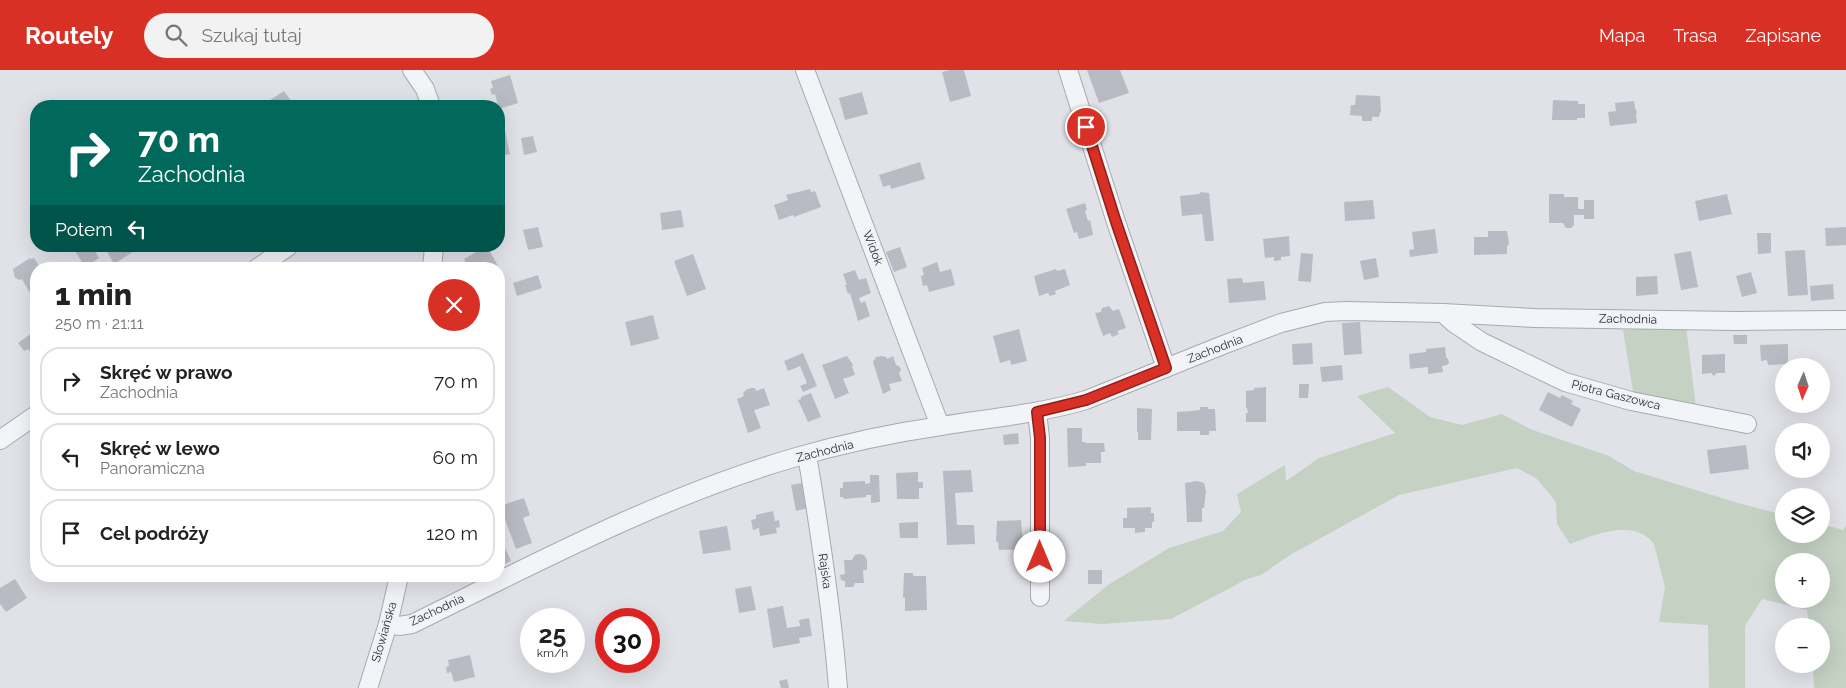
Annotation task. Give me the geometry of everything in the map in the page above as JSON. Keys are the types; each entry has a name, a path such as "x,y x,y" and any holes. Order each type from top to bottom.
{"street":[{"path":"412,70 425,89 429,100"},
{"name":"Widok","path":"805,70 940,426"},
{"path":"1068,70 1116,222 1166,368"},
{"path":"266,262 280,252"},
{"name":"Zachodnia","path":"505,578 579,542 701,489 807,455 883,436 1037,412 1086,400 1282,324 1325,312 1443,313 1534,318 1736,321 1846,320"},
{"name":"Piotra Gaszowca","path":"1443,313 1482,342 1565,382 1631,402 1747,424"},
{"path":"1037,412 1040,438 1040,597"},
{"path":"0,440 30,419"},
{"name":"Rajska","path":"807,455 821,545 838,688"},
{"name":"Słowiańska","path":"368,688 388,624 398,582"},
{"name":"Zachodnia","path":"388,624 399,626 412,624 498,582"}],"green space":[{"path":"1686,326 1696,408 1634,397 1623,330"},
{"path":"1388,387 1430,417 1462,425 1502,414 1530,429 1609,456 1634,471 1775,513 1775,543 1830,543 1830,526 1843,530 1846,525 1846,688 1814,688 1813,673 1830,673 1830,618 1808,618 1807,610 1799,608 1830,608 1830,553 1775,553 1775,602 1762,599 1745,626 1745,688 1709,688 1708,625 1659,622 1665,587 1654,544 1636,531 1614,530 1570,544 1557,524 1556,503 1552,497 1537,479 1517,468 1399,495 1290,555 1261,575 1247,579 1171,619 1102,624 1064,621 1108,585 1169,548 1223,531 1241,512 1237,494 1285,465 1286,481 1319,458 1395,433 1357,396"}],"building":[{"path":"964,70 971,96 950,102 942,72"},
{"path":"1087,70 1120,70 1129,93 1099,103"},
{"path":"510,75 518,103 505,107 505,100 497,100 495,94 492,95 490,89 493,88 491,81"},
{"path":"284,91 291,100 270,100"},
{"path":"862,92 868,114 845,120 839,98"},
{"path":"1356,95 1380,96 1381,112 1379,117 1372,117 1372,121 1362,121 1362,116 1350,115 1351,105 1355,105"},
{"path":"1553,100 1578,101 1578,104 1585,104 1585,118 1577,118 1577,120 1552,120"},
{"path":"1634,101 1637,123 1610,126 1608,112 1616,111 1615,103"},
{"path":"505,131 510,154 505,155"},
{"path":"533,136 537,152 524,155 521,138"},
{"path":"920,162 925,179 891,189 890,185 883,187 879,175"},
{"path":"810,189 811,192 815,191 821,207 794,217 793,215 779,220 774,205 788,200 786,195"},
{"path":"1201,192 1209,193 1214,241 1205,241 1202,214 1182,216 1180,196 1199,194"},
{"path":"1549,194 1564,194 1564,197 1578,197 1578,209 1584,209 1584,200 1594,200 1594,219 1584,219 1584,215 1574,215 1574,225 1571,228 1566,228 1563,223 1549,223"},
{"path":"1727,194 1732,214 1699,221 1695,201"},
{"path":"1373,200 1375,219 1345,221 1344,202"},
{"path":"1085,203 1087,210 1085,211 1088,221 1090,220 1093,235 1079,239 1077,232 1074,233 1066,209"},
{"path":"681,210 684,227 662,230 660,213"},
{"path":"538,227 543,247 528,250 523,230"},
{"path":"1846,227 1846,245 1826,246 1825,228"},
{"path":"1435,229 1438,253 1410,257 1409,250 1414,249 1412,232"},
{"path":"1488,231 1507,231 1509,244 1507,246 1507,254 1474,255 1474,237 1488,237"},
{"path":"1757,233 1771,233 1771,253 1758,254"},
{"path":"1289,236 1290,256 1281,257 1281,260 1274,261 1274,257 1265,258 1263,239"},
{"path":"900,247 907,267 894,272 886,252"},
{"path":"1805,250 1808,295 1788,296 1785,251"},
{"path":"1691,251 1698,287 1681,290 1674,254"},
{"path":"76,252 96,252 99,258 93,262 82,262"},
{"path":"107,252 133,252 117,262 113,262"},
{"path":"476,252 490,252 496,262 466,262 464,259"},
{"path":"1301,253 1313,254 1311,282 1298,281"},
{"path":"693,254 706,289 687,296 674,261"},
{"path":"30,258 34,258 36,262 30,262 30,293 22,279 15,278 13,269"},
{"path":"1376,258 1379,277 1364,280 1360,261"},
{"path":"937,262 940,272 951,269 955,285 929,292 927,285 923,286 921,276 924,275 922,268"},
{"path":"1056,269 1057,271 1065,269 1070,285 1055,291 1056,294 1050,296 1048,293 1039,296 1034,276"},
{"path":"855,270 859,280 866,278 871,293 859,298 861,303 865,301 870,316 858,321 843,274"},
{"path":"1751,272 1757,293 1742,297 1736,276"},
{"path":"538,275 542,288 517,296 513,283"},
{"path":"1657,276 1658,294 1636,296 1636,277"},
{"path":"1242,278 1243,283 1264,281 1266,300 1229,303 1227,279"},
{"path":"1833,284 1834,299 1811,301 1810,286"},
{"path":"1109,306 1113,311 1119,309 1126,328 1117,331 1119,334 1112,337 1110,333 1103,336 1095,313 1101,312 1102,308"},
{"path":"653,315 659,339 631,346 625,322"},
{"path":"1360,322 1362,354 1344,355 1342,323"},
{"path":"1019,329 1027,361 1011,365 1010,360 1000,363 993,336"},
{"path":"30,334 30,351 28,349 24,351 18,343"},
{"path":"1733,335 1747,335 1747,344 1734,344"},
{"path":"1312,343 1313,364 1293,365 1292,344"},
{"path":"1788,344 1788,358 1775,358 1775,365 1768,365 1767,360 1761,361 1760,345"},
{"path":"1445,347 1449,363 1442,366 1443,372 1428,374 1428,367 1410,369 1409,354 1426,352 1426,349"},
{"path":"803,353 817,386 803,392 800,386 807,383 800,366 788,371 784,361"},
{"path":"1725,354 1725,373 1717,373 1714,376 1711,373 1702,374 1702,355"},
{"path":"847,356 853,365 855,375 843,379 849,393 835,399 822,365"},
{"path":"881,356 887,359 893,356 896,365 901,370 899,373 902,381 889,384 891,390 883,394 873,362 876,357"},
{"path":"1342,365 1343,380 1322,382 1320,367"},
{"path":"1299,384 1309,384 1308,398 1299,398"},
{"path":"1266,387 1266,422 1246,422 1246,413 1248,413 1246,408 1246,391"},
{"path":"751,388 755,388 756,391 764,388 770,405 754,410 761,428 748,433 737,399 744,396 743,393"},
{"path":"1548,392 1560,398 1562,395 1573,401 1571,404 1581,409 1572,427 1539,410"},
{"path":"811,393 821,417 808,422 798,400"},
{"path":"1200,407 1215,409 1216,431 1209,431 1209,435 1200,435 1200,431 1177,431 1177,412 1200,410"},
{"path":"1137,408 1152,409 1151,440 1138,440"},
{"path":"1067,428 1082,428 1082,442 1104,443 1105,452 1101,452 1101,463 1086,463 1086,466 1068,467"},
{"path":"1018,433 1019,444 1004,445 1003,435"},
{"path":"1746,445 1749,469 1710,474 1707,450"},
{"path":"971,470 973,492 955,493 957,525 974,525 975,544 947,545 943,471"},
{"path":"918,472 918,482 923,482 923,488 919,488 919,499 897,499 896,473"},
{"path":"870,475 879,475 880,502 871,503 871,495 844,499 840,497 840,488 843,488 843,482 865,481 865,484 870,483"},
{"path":"1197,481 1204,483 1206,491 1204,508 1202,508 1202,522 1187,522 1185,483"},
{"path":"807,482 808,508 796,511 791,485"},
{"path":"524,498 530,515 523,518 532,543 516,549 505,519 505,504"},
{"path":"1151,507 1151,513 1154,513 1152,528 1145,528 1145,532 1135,533 1135,528 1123,528 1123,518 1127,518 1127,508"},
{"path":"773,511 775,521 779,520 780,527 776,528 777,533 760,536 759,528 753,530 751,520 756,519 756,515"},
{"path":"1021,520 1023,549 999,550 998,542 996,542 997,521"},
{"path":"918,522 918,538 900,538 899,523"},
{"path":"727,526 731,550 703,554 699,531"},
{"path":"505,548 511,561 505,564"},
{"path":"855,555 864,555 867,560 867,570 863,570 864,583 855,583 853,587 845,587 845,581 841,580 840,575 845,574 844,560 852,560"},
{"path":"1088,570 1102,570 1102,584 1088,584"},
{"path":"904,573 913,573 913,576 926,576 927,610 905,611 905,597 903,598"},
{"path":"15,579 27,598 6,612 0,604 0,588"},
{"path":"751,586 756,610 739,613 735,589"},
{"path":"783,606 787,628 800,626 799,620 809,618 812,636 799,638 800,643 773,648 767,609"},
{"path":"470,655 475,677 454,682 451,672 447,673 448,660"},
{"path":"787,679 789,688 781,688 779,681"}],"route":[{"path":"1040,557 1040,438 1037,412 1064,407 1086,400 1166,368 1086,127"}]}
